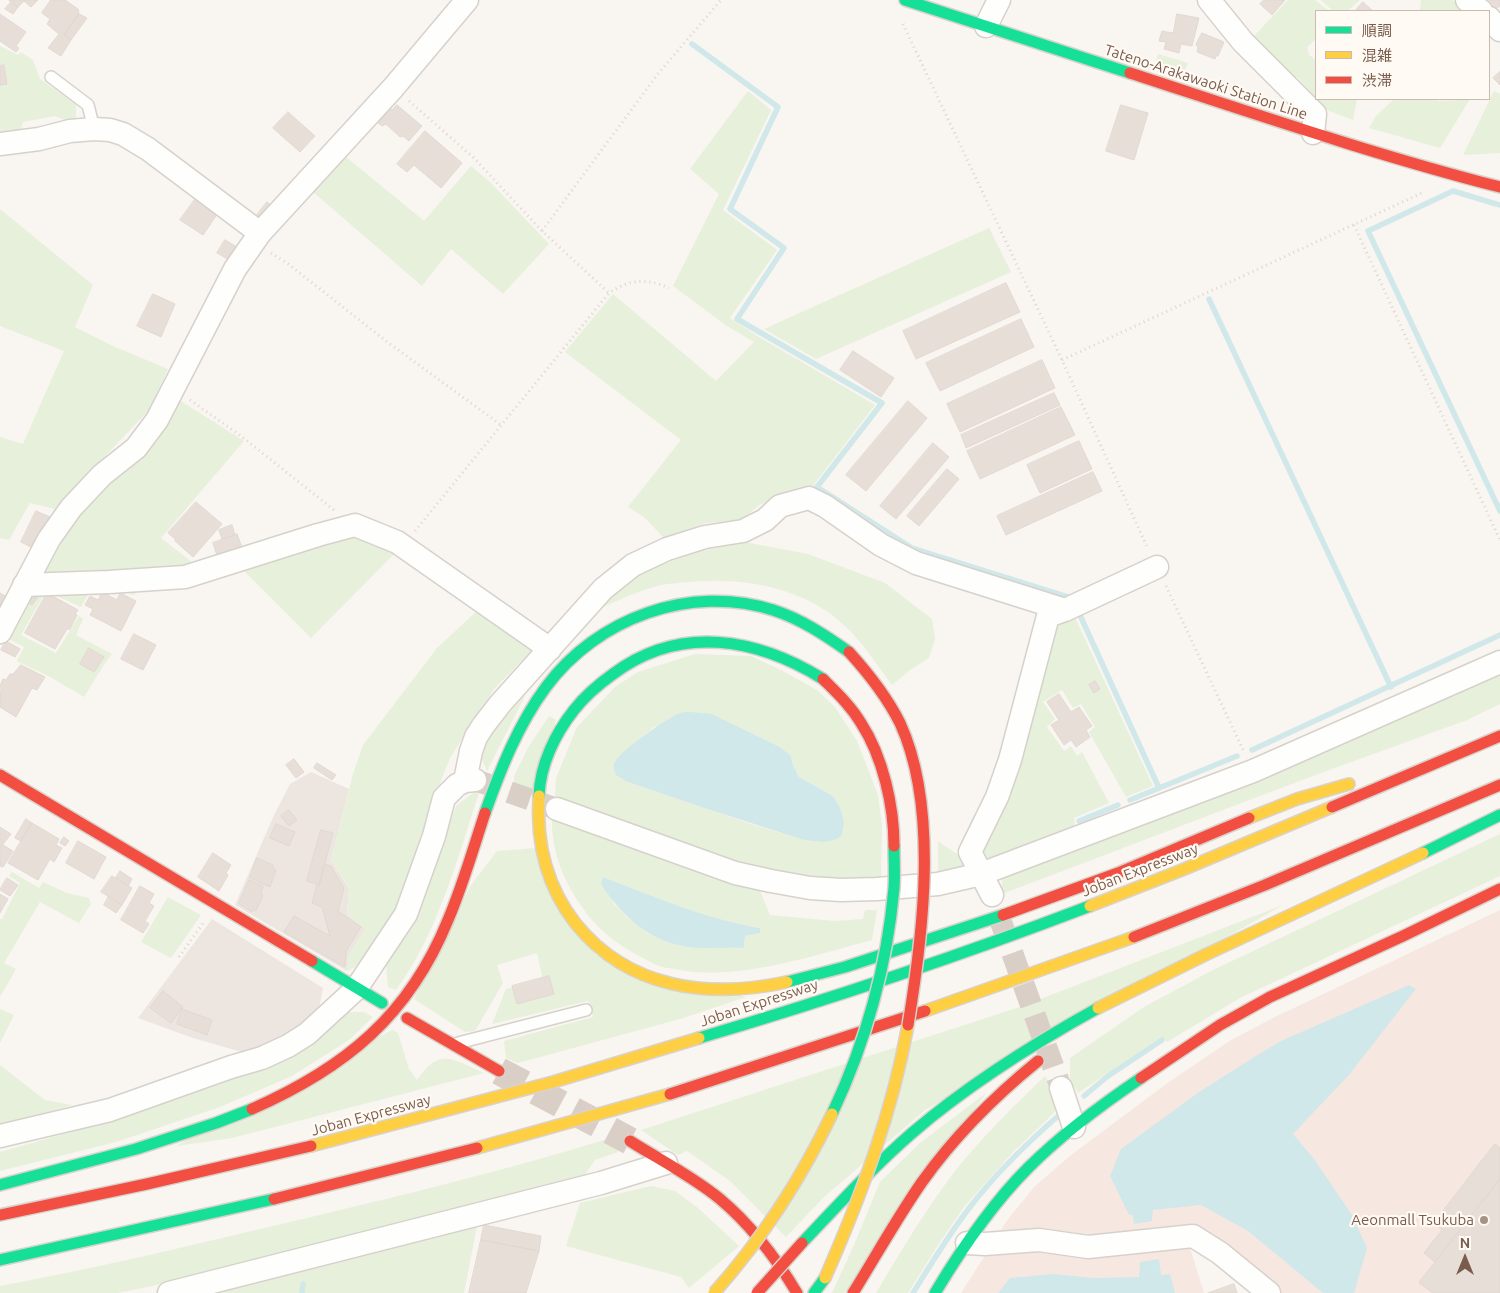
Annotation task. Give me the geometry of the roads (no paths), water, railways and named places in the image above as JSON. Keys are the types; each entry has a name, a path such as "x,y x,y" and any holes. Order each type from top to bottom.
{"main road":[{"name":"Tateno-Arakawaoki Station Line","path":"905,0 1313,133 1442,172 1500,187"},
{"path":"0,1185 89,1164 197,1131 244,1113 311,1081 358,1047 380,1027 401,1003 435,949 462,884 502,765 528,710 562,667 581,649 602,634 624,621 648,612 673,605 698,602 752,604 803,621 828,636 849,652 867,671 882,692 905,736 918,784 922,816 923,896 920,940 906,1031 895,1085 863,1188 825,1278 816,1293"},
{"path":"714,1293 754,1245 811,1155 835,1107 858,1050 871,1007 890,921 895,846 888,785 870,738 858,717 843,698 823,679 802,665 787,658 756,647 734,643 708,642 683,644 658,650 624,666 604,679 585,696 568,717 554,741 544,764 539,787 537,812 542,856 549,878 560,900 588,938 629,969 654,980 684,987 738,988 795,980 852,965 944,935 1082,887 1300,798 1475,747"},
{"name":"Joban Expressway","path":"0,1215 146,1184 340,1139 553,1082 726,1030 1030,929 1182,870 1500,736"},
{"path":"0,774 382,1003"},
{"path":"0,1260 159,1227 364,1178 566,1124 721,1078 883,1026 1177,920 1353,849 1500,785"},
{"path":"757,1293 802,1243 892,1151 970,1087 1051,1035 1129,993 1225,945 1500,815"},
{"path":"935,1293 951,1266 1012,1185 1074,1127 1172,1056 1233,1017 1287,988 1369,952 1500,889"},
{"path":"1068,1038 1129,993"},
{"path":"407,1018 499,1071"},
{"path":"853,1293 933,1167 962,1133 1012,1082 1048,1053"},
{"path":"630,1141 706,1189 746,1224 769,1251 797,1293"}],"street":[{"path":"0,632 49,539 71,508 102,475 136,448 157,420 235,270 257,237 393,88 467,0"},
{"path":"986,26 999,0"},
{"path":"1209,0 1243,42 1315,114 1313,133"},
{"path":"1467,0 1480,10"},
{"path":"1490,19 1500,30"},
{"path":"0,144 39,139 70,131 94,129 110,130 123,134 148,149 257,237"},
{"path":"0,1136 110,1110 231,1067 262,1058 288,1046 307,1034 356,988 406,914 434,836 444,798 457,784 470,780 471,751 476,737 483,726 500,704 604,589 633,565 667,549 705,537 755,526 766,520 780,506 809,498 825,506 881,545 916,563 1065,610"},
{"path":"24,585 185,577 355,525 397,542 550,649"},
{"path":"992,895 970,852 997,797 1010,760 1048,616 1065,610 1156,567"},
{"path":"557,809 735,873 772,881 810,888 841,890 877,890 938,884 981,874 1253,771 1500,662"},
{"path":"1061,1088 1074,1127"},
{"path":"168,1293 601,1183 666,1163"},
{"path":"967,1244 1039,1240 1088,1247 1193,1236 1220,1254 1269,1293"}],"lane":[{"path":"51,77 88,106 94,129"},
{"path":"454,1044 586,1010"}],"water":[{"path":"690,712 712,714 780,747 791,756 799,777 833,796 840,808 844,822 842,835 837,839 825,842 804,840 628,782 616,775 614,764 633,744 672,717"},
{"path":"603,877 700,913 760,928 760,933 745,936 744,948 694,947 666,941 643,930 624,913 601,884"},
{"path":"1409,985 1416,989 1348,1076 1293,1134 1314,1159 1352,1215 1367,1248 1354,1293 1323,1293 1248,1231 1201,1205 1153,1210 1152,1221 1134,1224 1133,1215 1129,1215 1110,1176 1121,1149 1199,1092 1281,1041"},
{"path":"1159,1259 1161,1275 1170,1274 1175,1293 998,1293 1010,1278 1053,1274 1094,1278 1139,1277 1140,1262"}],"waterway":[{"path":"692,44 778,107 730,209 784,248 737,319 882,403 817,487 912,548 1072,598"},
{"path":"1500,205 1453,191 1368,231 1500,511"},
{"path":"1209,299 1391,687"},
{"path":"1079,613 1159,788"},
{"path":"1252,750 1500,635"},
{"path":"1130,800 1237,756"},
{"path":"1079,821 1118,805"},
{"path":"1084,1096 1108,1076 1162,1040"},
{"path":"913,1293 947,1238 980,1194 1012,1159 1058,1116"},
{"path":"302,1293 303,1284"}],"tunnel":[{"path":"478,781 554,808"},
{"path":"1001,922 1061,1088"},
{"path":"499,1071 630,1141"}],"place":[{"name":"Aeonmall Tsukuba","path":"1484,1220"}]}
